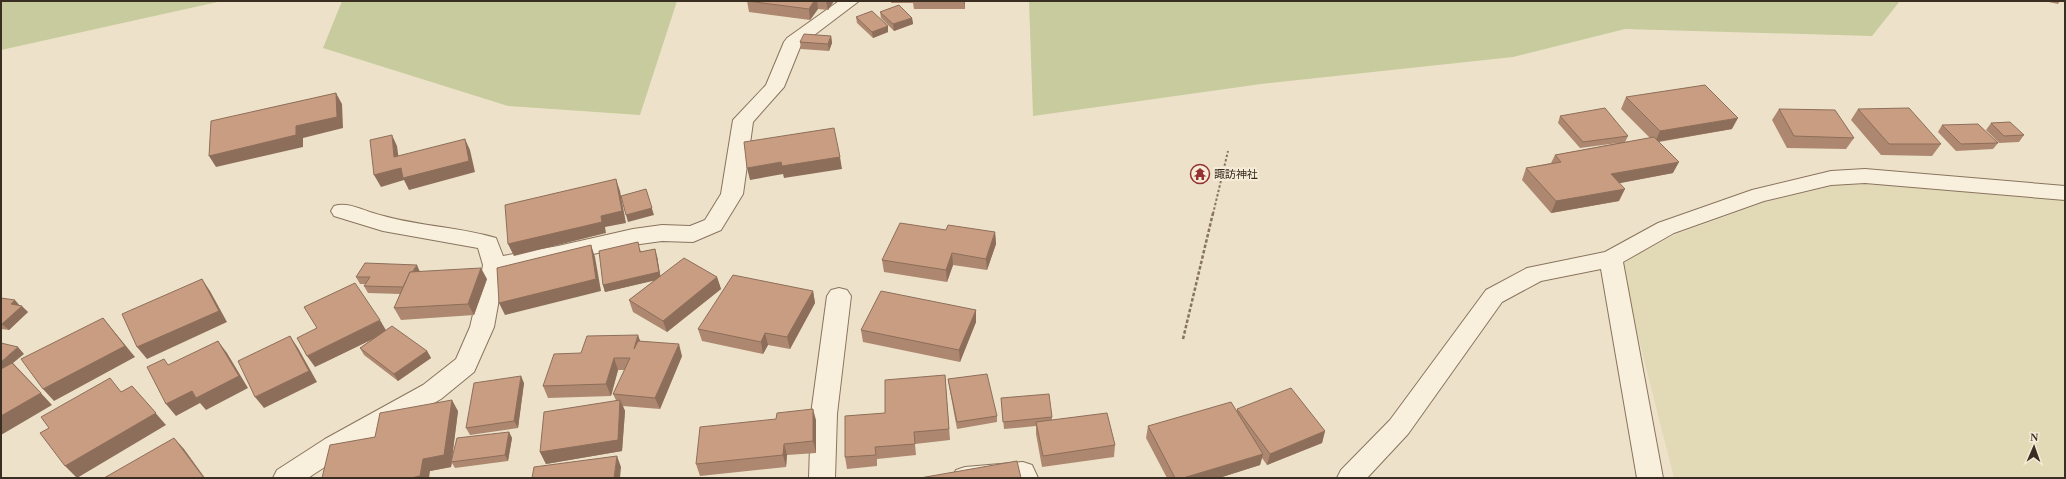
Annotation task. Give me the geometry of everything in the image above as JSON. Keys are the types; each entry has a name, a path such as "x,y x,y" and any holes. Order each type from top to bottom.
{"street":[{"path":"494,265 558,254 633,237 662,233 693,234 713,225 732,194 743,120 775,87 793,42 850,1"},
{"path":"1350,478 1399,427 1494,296 1535,274 1611,259 1666,228 1759,195 1831,178 1864,176 2065,193"},
{"path":"286,478 334,446 432,392 465,365 482,326 494,265 488,243 464,237 429,234 383,224 342,211"},
{"path":"1611,259 1650,478"},
{"path":"822,478 824,414 839,296"},
{"path":"965,478 1023,473 1025,478"}],"path":[{"path":"1183,339 1228,151"}],"shaded area":[{"path":"1869,184 2065,200 2065,478 1674,478 1620,265 1674,235 1765,202 1836,185"}],"green space":[{"path":"1,1 222,1 1,50"},
{"path":"342,1 677,1 640,115 508,106 323,48"},
{"path":"1029,1 1900,1 1872,36 1625,29 1513,57 1261,84 1033,116"}],"building":[{"path":"747,1 814,1 809,9"},
{"path":"899,5 912,18 893,24 880,12"},
{"path":"872,11 888,26 872,32 856,17"},
{"path":"804,34 831,36 828,44 800,42"},
{"path":"1705,85 1738,118 1660,131 1626,97"},
{"path":"336,93 337,117 296,126 296,135 209,156 211,121"},
{"path":"1605,108 1628,136 1583,142 1560,116"},
{"path":"1909,108 1941,144 1889,144 1858,109"},
{"path":"1779,109 1835,110 1854,138 1794,136"},
{"path":"2010,122 2024,135 2004,136 1991,123"},
{"path":"1978,124 1998,143 1961,144 1942,125"},
{"path":"834,128 840,157 782,166 781,162 747,168 744,142"},
{"path":"392,135 394,157 465,139 469,161 403,178 401,168 374,175 370,140"},
{"path":"1654,137 1679,162 1611,174 1625,189 1556,201 1526,168 1561,162 1555,155"},
{"path":"616,179 622,211 601,216 602,222 508,244 505,205"},
{"path":"646,189 652,208 626,215 621,196"},
{"path":"900,223 946,230 948,225 995,232 986,259 952,253 946,270 882,260"},
{"path":"638,242 640,252 655,249 659,272 603,285 599,251"},
{"path":"591,245 596,279 499,303 497,268"},
{"path":"684,258 717,277 663,321 629,300"},
{"path":"365,263 417,265 412,272 410,272 403,287 364,286 370,277 356,277"},
{"path":"481,268 468,304 394,308 410,272"},
{"path":"733,275 813,291 787,337 765,333 761,342 698,329"},
{"path":"202,279 219,311 137,347 122,314"},
{"path":"355,283 380,320 307,356 297,338 317,328 304,307"},
{"path":"881,291 976,310 959,350 861,330"},
{"path":"1,298 15,300 11,304 22,306 2,324 1,324"},
{"path":"103,318 125,346 43,389 21,359"},
{"path":"392,326 427,351 394,374 360,348"},
{"path":"638,335 634,349 638,341 679,344 655,398 613,394 630,358 614,358 606,384 543,386 554,354 581,353 587,336"},
{"path":"290,336 309,371 255,397 238,361"},
{"path":"218,341 239,376 196,398 192,391 166,404 147,367 164,359 168,365"},
{"path":"1,343 18,347 1,362"},
{"path":"12,363 41,393 1,416 1,369"},
{"path":"987,374 997,416 957,422 948,379"},
{"path":"945,375 949,429 914,432 915,444 875,447 876,455 845,457 845,416 885,413 885,380"},
{"path":"521,376 514,421 466,428 474,383"},
{"path":"110,378 121,392 132,386 156,413 65,466 40,433 49,428 41,417"},
{"path":"1291,388 1325,431 1270,454 1237,409"},
{"path":"1049,394 1052,417 1003,422 1001,398"},
{"path":"452,400 444,455 423,459 420,476 411,478 322,478 330,445 375,437 380,413"},
{"path":"620,400 618,440 540,452 544,412"},
{"path":"1231,402 1263,454 1183,478 1175,478 1148,426"},
{"path":"813,409 813,441 784,444 783,455 696,464 700,427 776,419 777,413"},
{"path":"1107,413 1115,445 1043,456 1036,422"},
{"path":"509,432 505,455 451,462 457,438"},
{"path":"174,438 204,478 104,478"},
{"path":"617,456 614,478 532,478 534,467"},
{"path":"1017,461 1021,478 920,478"}],"place":[{"name":"諏訪神社","path":"1200,174"}]}
